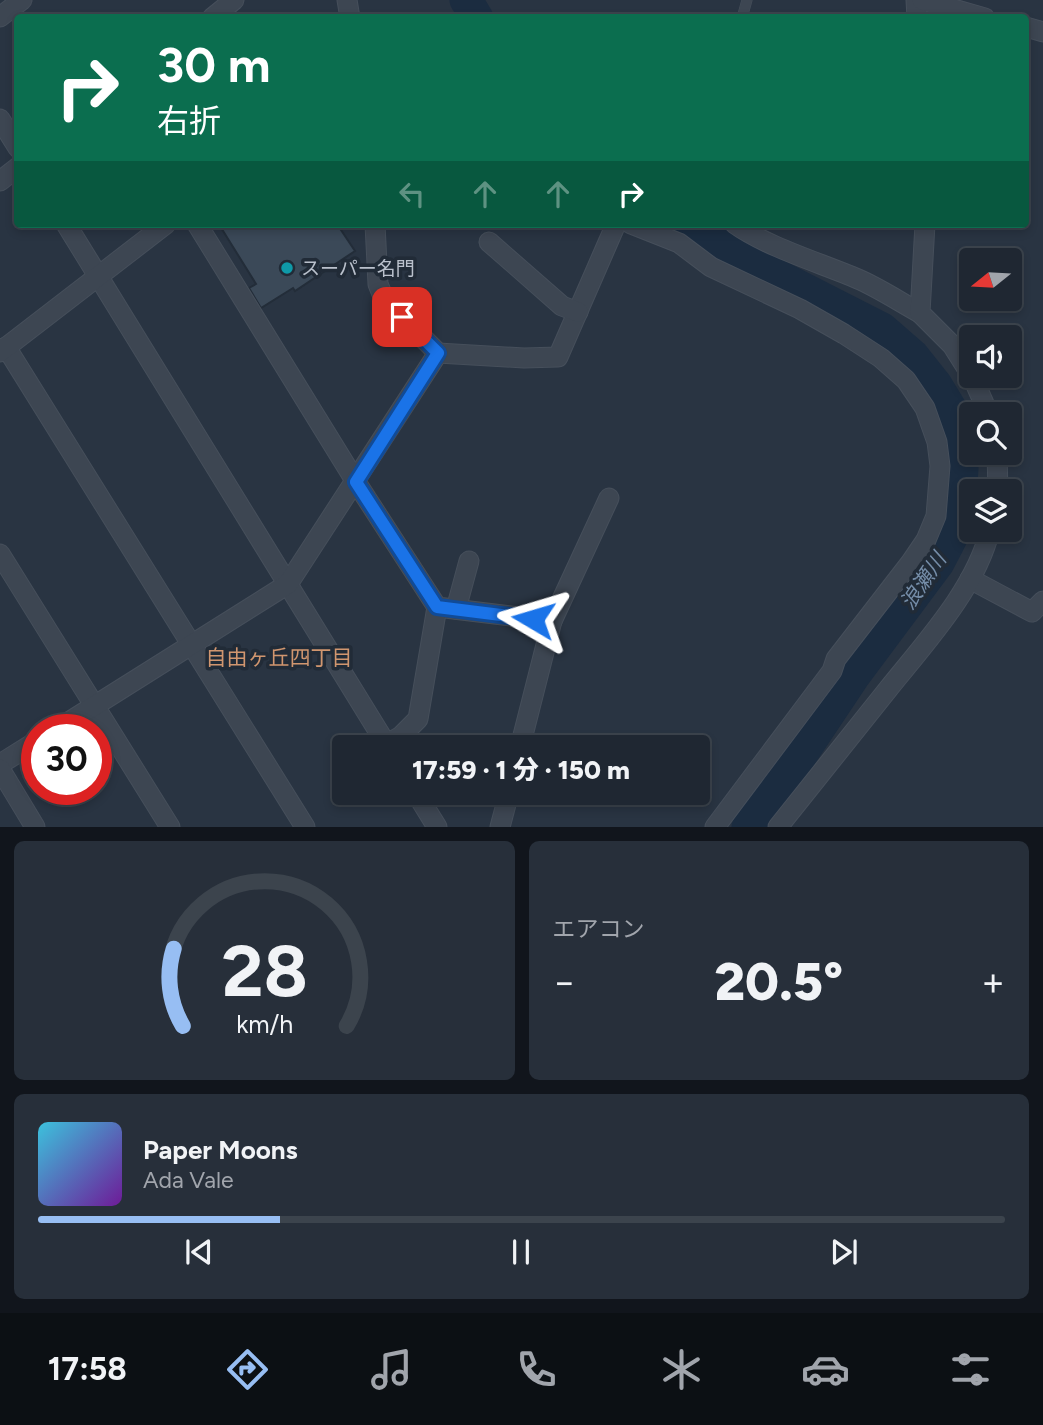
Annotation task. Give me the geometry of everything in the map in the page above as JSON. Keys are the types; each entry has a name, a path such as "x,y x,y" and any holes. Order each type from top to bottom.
{"street":[{"path":"0,17 22,0"},
{"path":"217,14 234,0"},
{"path":"922,0 971,14"},
{"path":"0,119 14,142"},
{"path":"0,181 14,170"},
{"path":"68,228 381,735"},
{"path":"161,228 3,350 192,644 305,827"},
{"path":"199,228 356,482 447,608 552,621"},
{"path":"375,228 378,284 384,299 438,353 524,358 558,357 614,228"},
{"path":"641,228 679,243 711,267 800,309 881,358 906,380 925,408 937,442 940,466 936,516 926,540 835,659 832,671 715,827"},
{"path":"742,228 813,262 861,280 920,313 959,356"},
{"path":"920,313 925,228"},
{"path":"489,242 562,306 578,312"},
{"path":"82,714 288,584 438,353"},
{"path":"523,735 552,621 609,498"},
{"path":"778,827 925,643 970,579 987,542"},
{"path":"0,554 170,827"},
{"path":"402,735 418,719 447,608 470,561"},
{"path":"970,579 1032,612 1043,601"},
{"path":"0,764 21,751"},
{"path":"0,769 35,827"},
{"path":"423,805 437,827"},
{"path":"500,827 506,805"}],"building":[{"name":"スーパー名門","path":"221,228 340,228 355,251 295,291 293,288 261,308 249,288 256,284"}],"waterway":[{"name":"浪瀬川","path":"466,0 475,14"},
{"name":"浪瀬川","path":"692,228 731,252 882,329 913,356 950,408 959,440 962,469 959,506 951,538 938,563 853,677 797,761 748,827"}],"place":[{"name":"スーパー名門","path":"287,268"}],"district":[{"name":"自由ヶ丘四丁目","path":"279,657"}],"route":[{"path":"402,317 438,353 356,482 437,607 533,619"}]}
